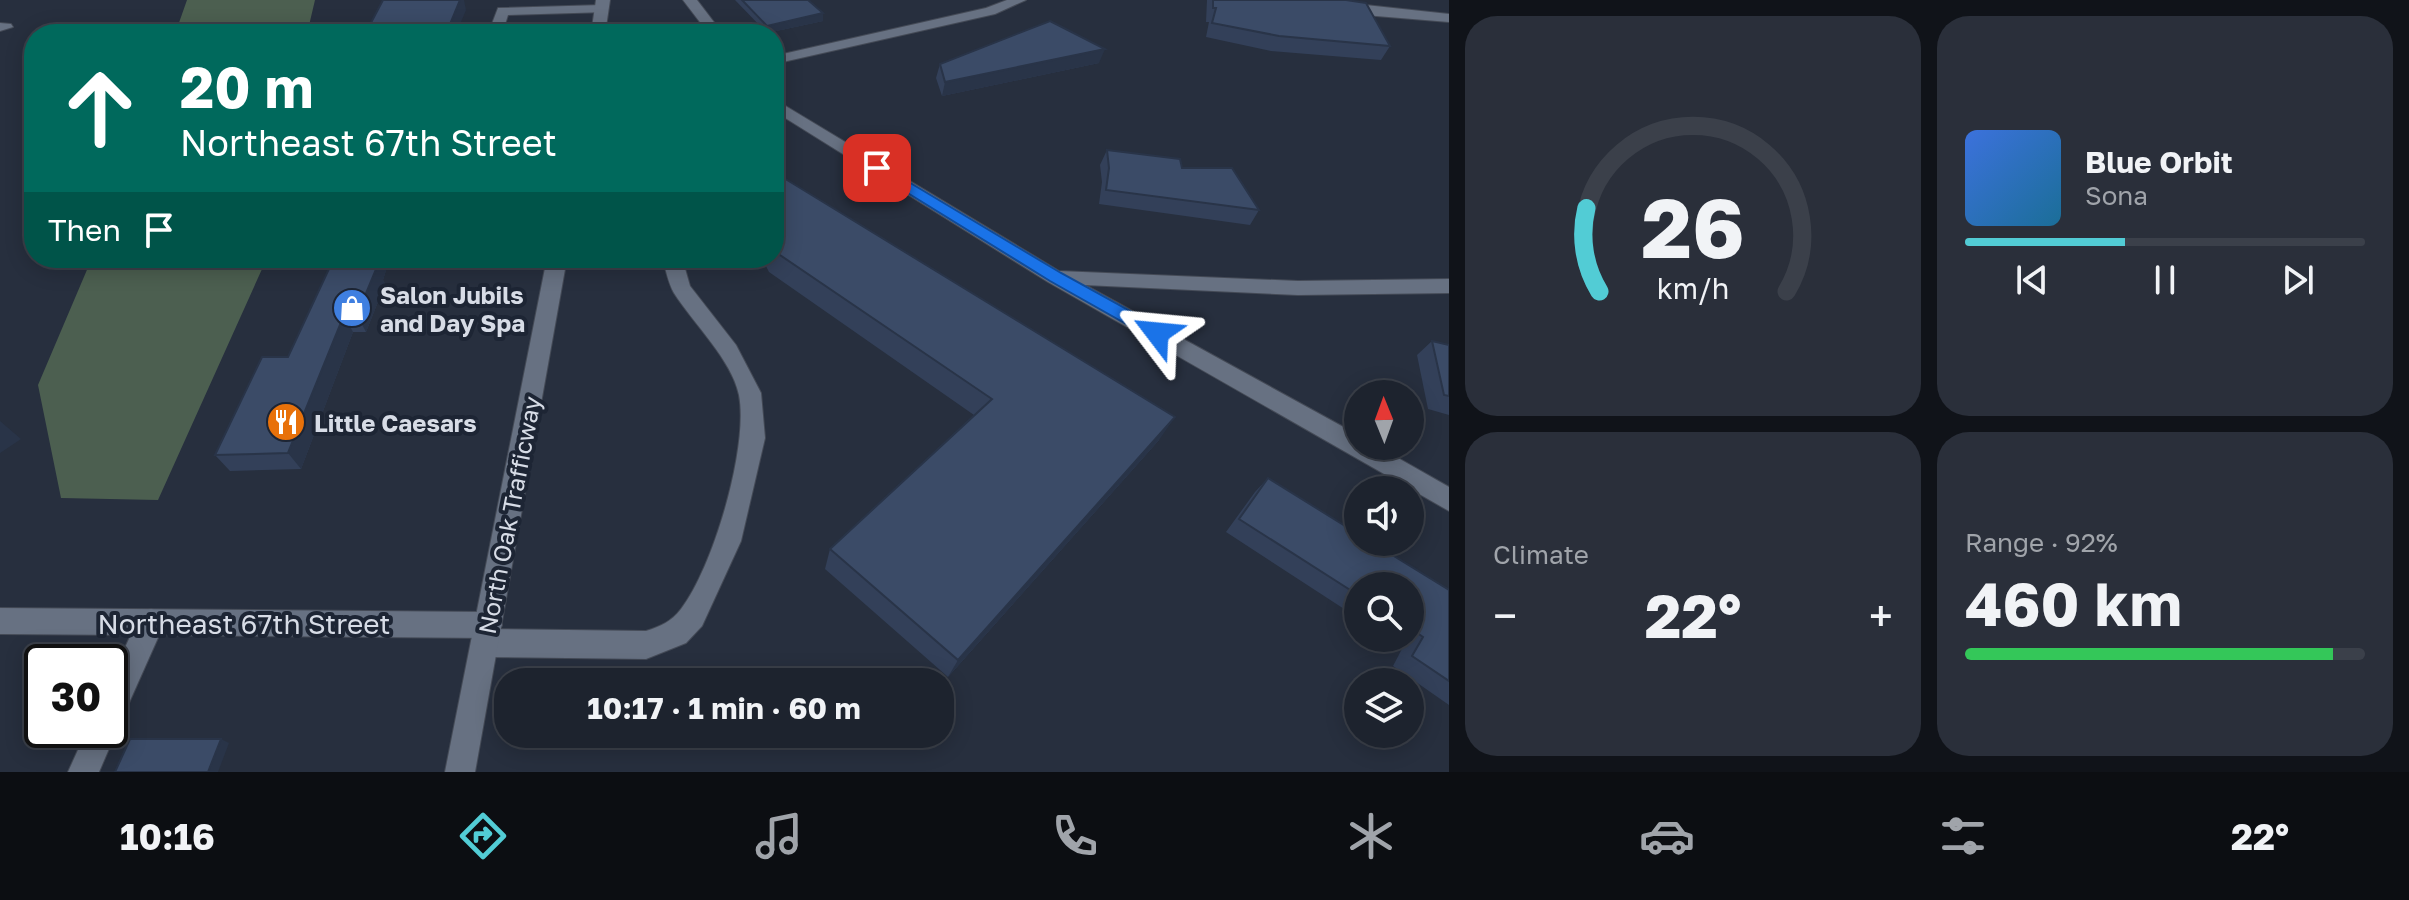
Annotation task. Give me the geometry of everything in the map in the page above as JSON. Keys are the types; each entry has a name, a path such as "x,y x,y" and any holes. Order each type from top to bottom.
{"street":[{"path":"690,0 708,24"},
{"path":"784,58 990,11 1019,0"},
{"path":"1293,0 1364,11 1449,18"},
{"path":"498,24 503,11 602,4 599,24"},
{"path":"784,110 1055,277 1308,417 1449,500"},
{"name":"North Oak Trafficway","path":"460,772 555,268"},
{"name":"Northeast 67th Street","path":"0,621 151,622 487,634 646,645 676,634 692,617 728,541 753,438 750,393 728,351 681,288 675,268"},
{"path":"1055,277 1298,288 1449,286"},
{"path":"128,673 151,622"},
{"path":"83,772 94,748"}],"green space":[{"path":"187,0 315,0 309,24 179,24"},
{"path":"88,268 262,268 158,500 61,498 38,385"}],"building":[{"path":"383,0 460,0 450,24 370,24"},
{"path":"742,0 808,0 823,13 776,24 765,24"},
{"path":"1213,0 1346,0 1366,3 1390,46 1279,36 1212,23 1216,8 1213,8"},
{"path":"1050,21 1105,49 945,82 940,64"},
{"path":"1107,150 1180,159 1182,168 1232,168 1259,210 1106,190 1109,168"},
{"path":"784,178 1175,417 958,660 830,549 992,399 784,258"},
{"path":"329,268 377,268 357,315 344,315 288,453 215,455 262,357 288,357"},
{"path":"1432,341 1449,345 1449,396 1444,395"},
{"path":"1268,478 1344,525 1344,556 1394,556 1420,572 1344,572 1344,586 1239,519"},
{"path":"1424,575 1449,590 1449,681 1412,656 1414,652 1424,652"},
{"path":"130,739 221,739 208,772 115,772"}],"place":[{"name":"Salon Jubils and Day Spa","path":"352,308"},
{"name":"Little Caesars","path":"286,422"}],"route":[{"path":"877,168 1055,277 1157,333"}]}
